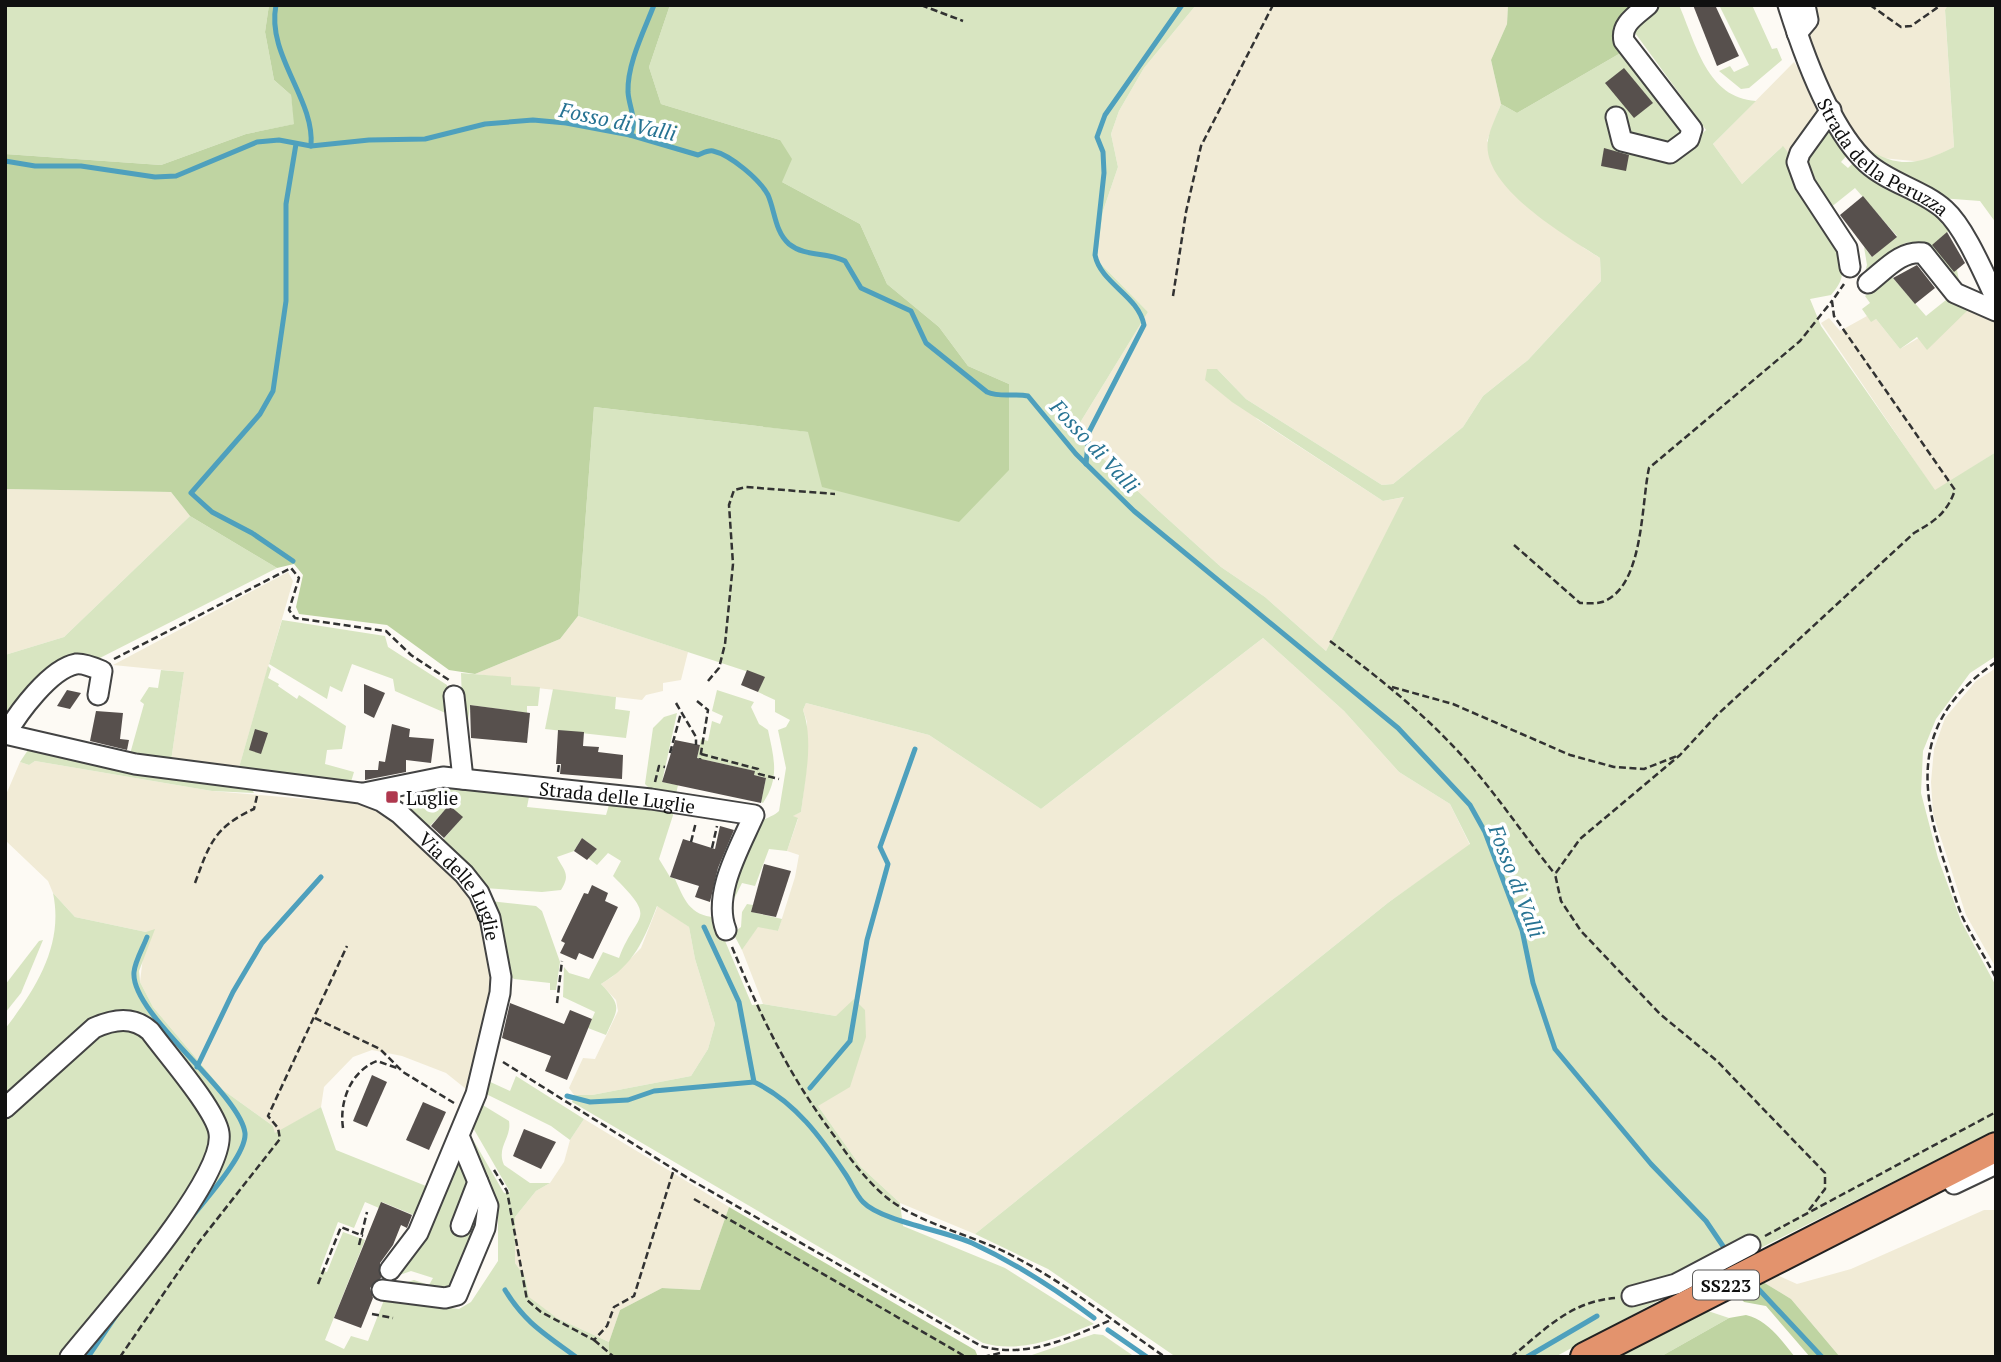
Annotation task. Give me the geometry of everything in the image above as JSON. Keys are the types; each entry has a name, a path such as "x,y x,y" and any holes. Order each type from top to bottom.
{"highway":[{"name":"SS223","path":"1593,1353 1996,1147"}],"street":[{"path":"1616,117 1622,141 1671,153 1689,139 1692,130 1624,41 1622,34 1627,24 1648,5"},
{"name":"Strada della Peruzza","path":"1788,5 1797,33 1831,110 1856,152 1869,165 1945,209 1956,224 1996,299"},
{"path":"1797,33 1808,20 1805,5"},
{"path":"1831,110 1800,153 1797,162 1805,184 1847,248 1850,267"},
{"path":"1868,283 1903,255 1923,253 1955,293 1996,312"},
{"path":"5,734 28,702 63,669 77,664 102,671 98,695"},
{"path":"454,696 463,779"},
{"name":"Via delle Luglie","path":"5,734 116,761 259,782 360,793 380,801 400,814 464,874 490,918 501,976 485,1052 468,1112 418,1233 390,1270"},
{"name":"Strada delle Luglie","path":"360,793 388,790 425,779 463,779 651,799 754,815 734,863 721,905 726,930"},
{"path":"5,1108 94,1028 110,1021 126,1020 142,1024 150,1031 211,1114 219,1133 215,1162 186,1210 70,1357"},
{"path":"382,1290 445,1298 457,1294 485,1228 488,1206 458,1136"},
{"path":"1852,1221 1888,1215 1996,1164"},
{"path":"461,1226 478,1182"},
{"path":"1632,1296 1676,1284 1750,1245"}],"path":[{"path":"921,5 963,21"},
{"path":"1173,296 1186,212 1201,146 1273,5"},
{"path":"1870,5 1901,27 1911,26 1941,5"},
{"path":"1514,545 1580,603 1602,602 1623,586 1634,566 1649,468 1800,341 1832,302 1844,284 1850,267"},
{"path":"1555,874 1580,839 1680,755 1717,715 1905,542 1938,519 1949,507 1955,490 1834,316 1832,302"},
{"path":"708,681 719,668 725,644 733,564 729,505 734,491 746,487 835,494"},
{"path":"96,669 291,568 299,578 289,610 295,618 386,631 411,655 444,675 451,682 454,696"},
{"path":"1330,641 1392,687 1478,774 1555,874 1561,901 1581,931 1660,1014 1717,1061 1825,1173 1825,1189 1809,1210"},
{"path":"1996,662 1971,679 1941,720 1927,752 1926,792 1931,820 1962,915 1996,978"},
{"path":"1392,687 1453,704 1570,755 1614,767 1644,769 1680,755"},
{"path":"696,701 708,709 700,759"},
{"path":"677,702 696,737 696,744"},
{"path":"670,752 681,713"},
{"path":"701,754 758,769 759,774 779,779"},
{"path":"651,799 659,766 666,767"},
{"path":"195,883 215,834 233,818 254,809 259,782"},
{"path":"726,930 775,1047 811,1106 868,1179 902,1209 1013,1256 1059,1282 1166,1357"},
{"path":"120,1357 199,1242 280,1139 278,1128 268,1116 347,946"},
{"path":"557,1003 562,961"},
{"path":"315,1018 380,1049 400,1069"},
{"path":"485,1052 674,1169 981,1346 1003,1352"},
{"path":"344,1128 341,1115 346,1093 363,1066 377,1060 400,1069 468,1112"},
{"path":"1750,1245 1809,1210 1996,1112"},
{"path":"493,1168 506,1191 527,1300 541,1312 594,1340 614,1357"},
{"path":"594,1340 607,1326 614,1307 634,1296 674,1169"},
{"path":"694,1199 966,1357"},
{"path":"359,1245 366,1227 362,1225 367,1212"},
{"path":"318,1284 341,1227 363,1236"},
{"path":"1511,1357 1543,1328 1571,1309 1601,1299 1632,1296"},
{"path":"372,1314 393,1318"},
{"path":"983,1357 1026,1350 1111,1320"}],"shaded area":[{"path":"1196,5 1508,5 1507,24 1491,60 1501,104 1487,141 1584,248 1600,258 1601,281 1528,360 1483,396 1463,427 1393,484 1382,485 1246,399 1217,369 1257,419 1383,501 1405,497 1326,651 1265,597 1221,567 1159,511 1094,450 1078,426 1148,312 1097,260 1103,211 1118,167 1111,134 1119,111 1144,68"},
{"path":"1795,5 1948,5 1945,11 1954,147 1924,162 1882,158 1868,149 1866,153 1837,109"},
{"path":"1794,62 1822,106 1793,159 1782,147 1742,184 1713,144"},
{"path":"1971,307 1996,322 1996,452 1935,491 1821,323 1829,318 1840,331 1867,316 1871,321 1876,319 1900,349"},
{"path":"5,489 171,492 190,516 64,637 5,655"},
{"path":"288,572 293,581 238,771 171,761 184,672 113,665"},
{"path":"578,616 688,652 681,680 663,683 663,691 646,695 642,700 511,685 511,678 475,674 560,639"},
{"path":"1263,638 1344,711 1399,772 1450,804 1470,845 1389,902 975,1234 900,1203 861,1167 818,1106 836,1016 763,1004 742,950 758,926 778,931 795,877 799,855 787,851 798,819 792,816 801,812 807,764 807,722 803,710 806,703 929,735 1041,809"},
{"path":"1996,668 1996,968 1966,915 1933,814 1931,782 1934,749 1945,718 1976,681"},
{"path":"35,761 212,791 366,804 396,821 456,880 482,919 494,975 471,1093 446,1073 402,1056 372,1050 353,1057 324,1087 321,1107 275,1134 273,1126 223,1090 153,1007 140,982 146,932 75,917 53,893 48,881 5,840 5,797 20,762 29,765"},
{"path":"658,905 689,927 695,959 715,1024 708,1049 691,1076 592,1095 574,1095 569,1088 583,1058 595,1059 618,1011 616,1000 601,984 612,977 641,948"},
{"path":"584,1119 729,1207 700,1290 662,1288 620,1310 609,1342 557,1318 529,1298 525,1277 515,1263 515,1217 536,1191 550,1183 564,1162 570,1140"},
{"path":"1984,1210 1996,1210 1996,1357 1840,1357 1791,1299 1763,1282 1777,1275 1797,1284 1851,1269"}],"green space":[{"path":"5,5 269,5 265,32 274,80 291,95 295,124 246,134 161,165 5,154"},
{"path":"269,5 670,5 649,67 661,104 780,140 792,159 782,182 860,224 887,284 939,327 968,366 1009,384 1009,470 959,522 822,487 808,432 594,407 578,616 560,639 475,674 449,670 387,625 299,614 296,607 303,575 294,564 277,568 190,516 171,492 5,489 5,154 161,165 246,134 294,124 291,95 274,80 265,32"},
{"path":"670,5 1196,5 1144,68 1119,111 1111,134 1118,167 1103,211 1097,260 1148,312 1078,426 1094,450 1159,511 1221,567 1265,597 1326,651 1404,497 1383,501 1232,402 1205,380 1207,369 1217,369 1246,399 1382,485 1393,484 1463,427 1483,396 1528,360 1601,281 1600,258 1529,208 1497,175 1489,158 1488,140 1501,104 1517,113 1624,51 1693,142 1706,130 1630,26 1653,5 1679,5 1698,52 1715,80 1739,98 1756,101 1713,144 1742,184 1783,146 1793,159 1790,172 1836,247 1842,270 1841,280 1831,295 1810,299 1821,326 1935,490 1996,452 1996,656 1970,673 1936,719 1923,751 1921,793 1938,858 1961,921 1996,986 1996,1130 1691,1283 1555,1357 1176,1357 1048,1269 975,1234 1389,902 1470,844 1450,804 1399,772 1344,711 1263,638 1041,809 929,735 806,703 803,710 808,747 801,812 793,816 798,818 787,851 769,849 755,886 742,883 733,901 734,919 729,920 733,886 752,834 759,824 779,811 786,768 778,730 786,727 790,720 775,712 775,700 758,692 764,677 578,616 594,407 809,432 1009,384 968,366 939,327 887,284 860,224 782,182 780,140 661,104 649,67"},
{"path":"1508,5 1639,5 1624,51 1517,113 1501,104 1491,60 1507,24"},
{"path":"1719,5 1752,5 1772,49 1777,48 1782,60 1749,88 1741,89 1719,71 1730,66 1734,72 1749,65"},
{"path":"1948,5 1996,5 1996,223 1980,201 1940,198 1866,153 1868,149 1891,160 1911,162 1954,147 1945,10"},
{"path":"1829,123 1849,153 1841,162 1848,168 1856,160 1940,213 1958,242 1949,231 1935,243 1957,270 1960,286 1930,249 1914,242 1905,243 1864,275 1867,265 1864,247 1872,257 1897,236 1855,188 1830,208 1808,179 1806,155"},
{"path":"1892,277 1926,316 1951,296 1971,307 1927,350 1917,337 1900,349 1876,319 1871,322 1862,309 1870,303 1865,296"},
{"path":"190,516 277,568 92,662 73,659 58,661 47,667 5,722 5,655 64,637"},
{"path":"282,620 385,636 388,647 447,685 450,715 395,691 393,679 352,664 342,692 330,686 327,699 269,664"},
{"path":"268,666 271,669 268,678 279,684 278,686 297,699 299,695 346,726 342,749 327,750 325,764 354,772 350,785 238,771"},
{"path":"161,670 184,672 171,761 130,754 144,704 140,701 149,687 158,688"},
{"path":"461,673 511,677 511,685 540,687 538,706 527,706 527,713 470,705 467,731 463,731"},
{"path":"553,689 616,697 615,709 630,711 626,738 545,729"},
{"path":"717,690 754,702 751,707 759,724 768,730 774,759 774,776 763,803 761,802 766,778 754,775 754,771 697,758 701,739 708,741 712,721 720,724 723,716 712,711"},
{"path":"677,713 662,782 678,785 676,794 650,789 645,784 653,728 664,717"},
{"path":"33,747 251,787 254,793 212,791 35,761 29,765 20,762"},
{"path":"436,786 469,790 480,786 530,792 527,807 606,815 609,805 675,809 659,859 670,877 675,879 689,905 699,913 715,917 752,1005 763,1004 836,1016 854,999 865,1010 866,1037 850,1087 818,1106 861,1167 900,1203 903,1226 1005,1268 1094,1324 1053,1339 1026,1345 997,1346 983,1343 572,1102 574,1095 592,1095 691,1076 708,1049 715,1024 695,959 689,927 657,906 637,951 622,969 601,984 613,998 616,1008 606,1035 588,1028 595,1012 563,997 564,967 569,973 589,979 603,952 619,958 640,916 636,901 613,876 621,861 608,853 597,865 588,858 597,849 582,838 574,851 557,857 566,876 561,890 542,892 484,888 445,846 443,840 462,817 449,806 429,827 402,805 410,803 407,791"},
{"path":"53,893 75,917 146,932 155,929 139,971 140,982 153,1007 223,1090 273,1126 275,1133 321,1107 336,1150 426,1186 416,1216 382,1202 379,1208 365,1202 354,1228 338,1222 320,1270 327,1272 343,1232 365,1240 325,1340 344,1349 351,1336 368,1341 384,1300 459,1309 471,1302 498,1261 498,1215 465,1138 468,1131 504,1193 510,1192 472,1126 481,1104 509,1121 502,1153 504,1165 530,1183 550,1183 536,1191 515,1217 515,1263 525,1277 529,1297 557,1318 609,1342 609,1357 5,1357 5,1029 45,966 54,931"},
{"path":"490,901 536,906 542,911 560,962 556,990 550,990 550,983 514,979 506,973"},
{"path":"747,904 753,905 752,912 782,919 778,931 758,927 742,950 733,933 741,927 742,912"},
{"path":"43,940 21,993 5,1013 5,985 39,941"},
{"path":"516,1076 584,1119 570,1140 551,1126 484,1093 486,1080 510,1091"},
{"path":"458,1152 468,1176 467,1199 480,1222 450,1285 447,1289 391,1287 414,1280 429,1285 433,1278 411,1271 394,1277"},
{"path":"729,1207 975,1350 978,1357 609,1357 609,1342 620,1310 662,1288 700,1290"},
{"path":"1763,1282 1791,1299 1840,1357 1810,1357 1766,1306 1744,1302 1738,1295"},
{"path":"1708,1311 1729,1318 1660,1357 1613,1357"},
{"path":"1746,1315 1768,1326 1795,1357 1660,1357 1729,1318"},
{"path":"1094,1334 1103,1335 1135,1357 1026,1357"}],"building":[{"path":"1693,5 1715,5 1739,56 1717,66"},
{"path":"1624,68 1653,103 1634,118 1605,83"},
{"path":"1604,148 1629,155 1626,171 1601,166"},
{"path":"1863,196 1897,237 1872,257 1840,215"},
{"path":"1947,232 1965,263 1954,272 1932,245"},
{"path":"1917,265 1935,288 1915,304 1893,278"},
{"path":"747,670 765,677 758,692 741,685"},
{"path":"364,684 385,693 374,718 364,713"},
{"path":"67,690 81,693 70,709 57,706"},
{"path":"470,705 530,713 527,743 471,738"},
{"path":"96,711 123,713 120,739 129,740 127,750 90,741"},
{"path":"392,724 410,729 409,737 434,739 431,763 406,760 406,772 365,780 365,770 378,770 379,761 385,762"},
{"path":"255,729 268,733 261,754 249,750"},
{"path":"558,730 584,732 583,746 599,747 598,752 623,755 622,779 560,774 561,764 556,764"},
{"path":"675,740 700,745 697,758 755,771 754,775 766,778 761,803 662,782"},
{"path":"449,805 463,817 444,838 431,826"},
{"path":"720,826 734,830 718,868 710,902 695,897 699,886 670,877 683,839 715,849"},
{"path":"582,838 597,849 587,860 574,851"},
{"path":"764,864 791,871 776,917 751,912"},
{"path":"592,885 608,893 605,901 618,907 593,959 579,953 576,960 560,953 565,943 561,941 584,893 588,894"},
{"path":"510,1003 564,1024 570,1010 592,1019 567,1080 545,1071 551,1056 502,1038"},
{"path":"372,1075 387,1082 367,1127 353,1121"},
{"path":"423,1102 446,1112 429,1150 406,1140"},
{"path":"524,1129 556,1142 541,1169 513,1156"},
{"path":"381,1202 412,1215 407,1228 401,1225 393,1245 380,1263 381,1278 370,1288 373,1298 361,1328 334,1318"}],"waterway":[{"path":"276,5 278,42 306,111 311,146"},
{"path":"630,135 633,124 628,92 630,70 654,5"},
{"path":"1086,464 1089,432 1144,325 1135,305 1104,274 1095,255 1104,173 1103,152 1097,137 1105,115 1182,5"},
{"name":"Fosso di Valli","path":"5,161 35,166 81,166 155,177 176,176 257,142 279,140 311,146 369,140 425,139 485,124 533,120 630,135 698,155 711,151 728,157 764,189 781,234 789,244 802,251 845,261 861,288 911,311 926,343 987,392 1028,396 1076,454 1134,511 1398,728 1470,805 1485,832 1522,930 1533,983 1555,1049 1651,1164 1706,1221 1727,1252"},
{"path":"293,561 252,533 212,512 191,493 260,414 273,391 286,301 286,204 296,144"},
{"path":"810,1088 850,1041 867,940 888,864 880,847 915,749"},
{"path":"197,1067 233,992 262,943 321,877"},
{"path":"704,927 739,1002 754,1082 782,1099 806,1122 837,1161 863,1202 884,1215 972,1243 1004,1259 1094,1318"},
{"path":"147,937 134,972 137,989 166,1031 225,1097 239,1116 245,1133 244,1142 232,1165 191,1218"},
{"path":"567,1096 590,1102 628,1100 654,1091 754,1082"},
{"name":"Fosso di Valli","path":"1751,1281 1822,1357"},
{"path":"505,1290 528,1320 576,1357"},
{"path":"88,1357 117,1314"},
{"path":"1527,1357 1597,1316"},
{"path":"1108,1330 1147,1357"}],"place":[{"name":"Luglie","path":"392,797"}]}
